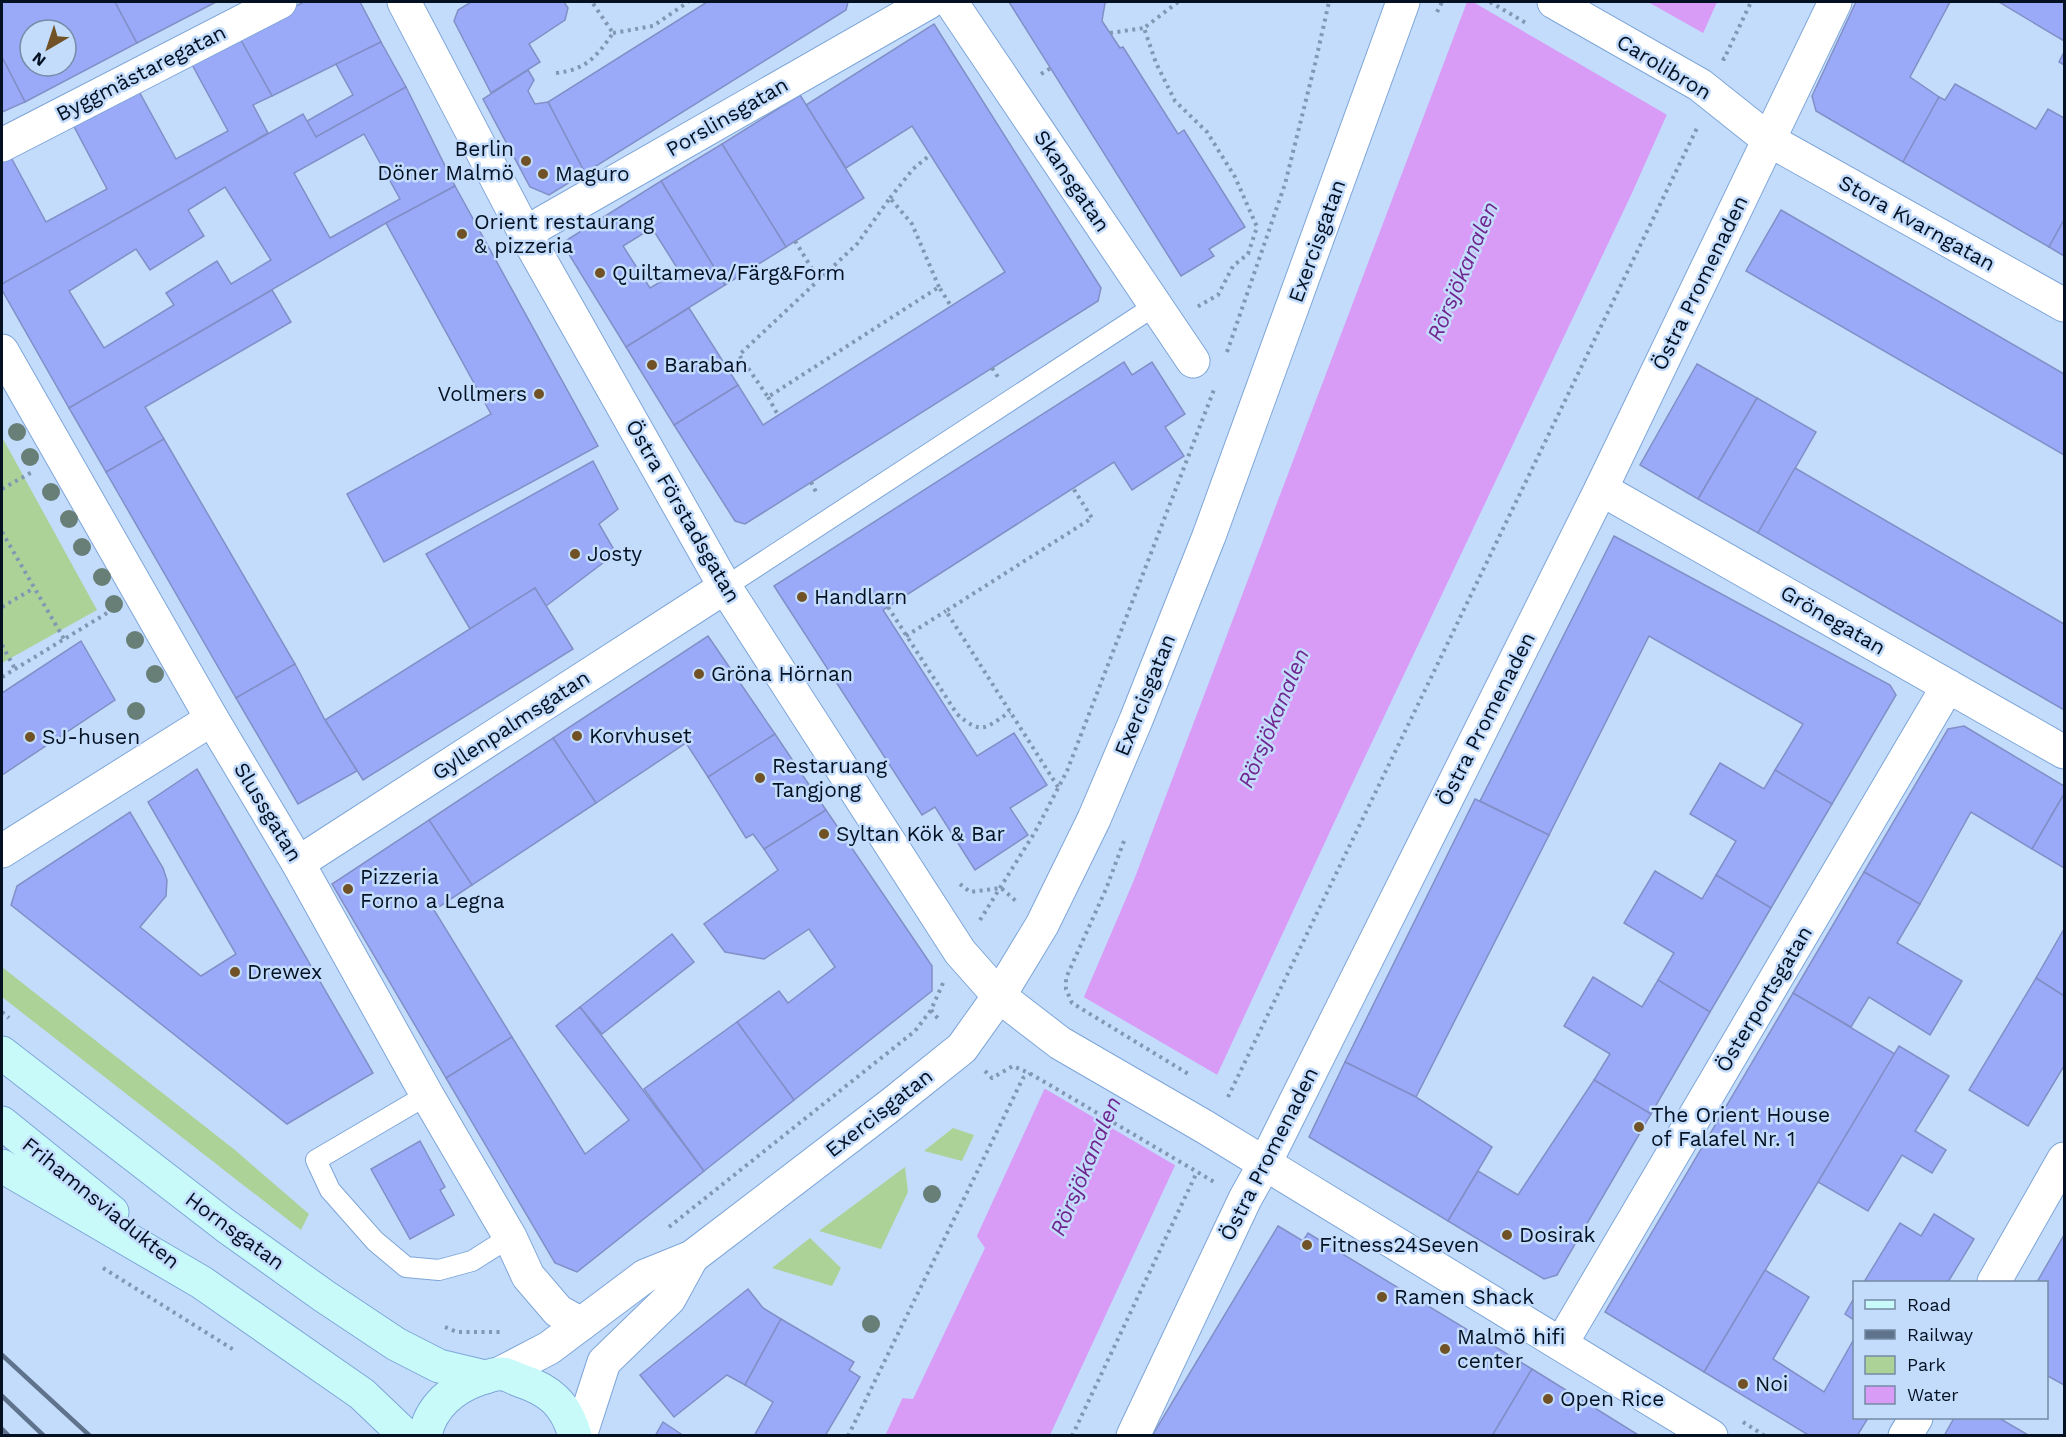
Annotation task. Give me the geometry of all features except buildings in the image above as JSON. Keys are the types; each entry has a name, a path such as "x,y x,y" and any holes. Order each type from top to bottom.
{"main road":[{"name":"Hornsgatan","path":"2,1053 226,1226 387,1338 416,1356 439,1366 493,1375 540,1387 558,1401 570,1420 575,1436"},
{"name":"Frihamnsviadukten","path":"2,1123 201,1282"},
{"path":"2,1166 201,1282 362,1394 406,1436"},
{"path":"425,1436 427,1423 445,1397 464,1384 493,1375"}],"street":[{"name":"Byggmästaregatan","path":"2,145 280,2"},
{"name":"Östra Förstadsgatan","path":"404,2 525,233 725,587 960,952 999,996 1060,1043 1265,1163 1711,1436"},
{"name":"Skansgatan","path":"951,2 1193,361"},
{"name":"Exercisgatan","path":"493,1375 549,1348 645,1276 692,1257 962,1048 999,996 1042,925 1094,819 1136,720 1221,503 1403,2"},
{"name":"Carolibron","path":"1554,2 1700,85 1769,140"},
{"name":"Östra Promenaden","path":"1133,1436 1245,1199 1601,489 1835,2"},
{"name":"Porslinsgatan","path":"525,233 913,5"},
{"name":"Stora Kvarngatan","path":"1769,140 2064,305"},
{"name":"Slussgatan","path":"2,351 212,719 298,863 427,1095 510,1237 528,1276 558,1311 581,1324"},
{"name":"Grönegatan","path":"1601,489 2064,752"},
{"name":"Gyllenpalmsgatan","path":"298,863 725,587"},
{"name":"Österportsgatan","path":"1561,1344 1948,686"},
{"path":"2,851 212,719"},
{"path":"1995,1281 2064,1159"},
{"name":"Exercisgatan","path":"580,1436 604,1362 669,1299 692,1257"},
{"path":"1905,1436 1915,1419"}],"lane":[{"path":"725,587 1162,314"},
{"path":"427,1095 316,1160 330,1190 375,1241 406,1268 439,1270 472,1261 510,1237"}],"path":[{"path":"592,2 613,33"},
{"path":"556,73 574,71 596,56 613,33 653,26 688,2"},
{"path":"1110,33 1144,28 1178,2"},
{"path":"1226,356 1285,184 1329,2"},
{"path":"1717,55 1724,59 1752,2"},
{"path":"1144,28 1156,63 1175,101 1207,132 1235,177 1257,227 1248,254 1233,266 1218,295 1162,314"},
{"path":"1228,1097 1699,124 1690,118"},
{"path":"778,416 768,397 739,355 856,244 913,169 930,155"},
{"path":"890,198 912,224 939,287 951,306"},
{"path":"795,242 819,280"},
{"path":"768,397 939,287"},
{"path":"666,1229 915,1031 931,1010 960,952 1035,832 1067,771 1215,387"},
{"path":"906,636 1092,518 1072,488"},
{"path":"2,532 64,639"},
{"path":"2,607 34,588"},
{"path":"2,677 141,593"},
{"path":"888,607 957,714 972,727 985,728 1010,712"},
{"path":"946,611 1058,787"},
{"path":"2,645 15,669"},
{"path":"1077,1006 1199,1081"},
{"path":"962,1048 992,1078 1013,1066 1031,1074 1187,1166"},
{"path":"848,1436 1023,1078 1031,1074"},
{"path":"1072,1436 1197,1172"},
{"path":"96,1263 242,1355"},
{"path":"435,1324 456,1332 507,1332"}],"green space":[{"path":"2,437 97,610 2,663"},
{"path":"2,967 235,1150 309,1214 301,1230 2,997"},
{"path":"953,1128 974,1135 962,1161 924,1151"},
{"path":"905,1167 908,1192 881,1249 819,1231"},
{"path":"810,1238 841,1268 832,1286 772,1268"}],"water":[{"name":"Rörsjökanalen","path":"1467,2 1717,2 1632,193 1346,797 1050,1435 885,1436 1044,1090 1134,880"}],"pier":[{"path":"1473,2 1648,2 1705,34 1669,116"},
{"path":"1082,996 1221,1077 1178,1167 1042,1087"},
{"path":"974,1232 985,1248 913,1399 900,1398 896,1404"}],"railway":[{"path":"2,1355 90,1436"},
{"path":"2,1396 44,1436"},
{"path":"2,1429 9,1436"}],"place":[{"name":"Berlin Döner Malmö","path":"526,161"},
{"name":"Maguro","path":"543,174"},
{"name":"Orient restaurang & pizzeria","path":"462,234"},
{"name":"Quiltameva/Färg&Form","path":"600,273"},
{"name":"Baraban","path":"652,365"},
{"name":"Vollmers","path":"539,394"},
{"name":"Josty","path":"575,554"},
{"name":"Handlarn","path":"802,597"},
{"name":"Gröna Hörnan","path":"699,674"},
{"name":"Korvhuset","path":"577,736"},
{"name":"SJ-husen","path":"30,737"},
{"name":"Restaruang Tangjong","path":"760,778"},
{"name":"Syltan Kök & Bar","path":"824,834"},
{"name":"Pizzeria Forno a Legna","path":"348,889"},
{"name":"Drewex","path":"235,972"},
{"name":"The Orient House of Falafel Nr. 1","path":"1639,1127"},
{"name":"Dosirak","path":"1507,1235"},
{"name":"Fitness24Seven","path":"1307,1245"},
{"name":"Ramen Shack","path":"1382,1297"},
{"name":"Malmö hifi center","path":"1445,1349"},
{"name":"Noi","path":"1743,1384"},
{"name":"Open Rice","path":"1548,1399"}]}
